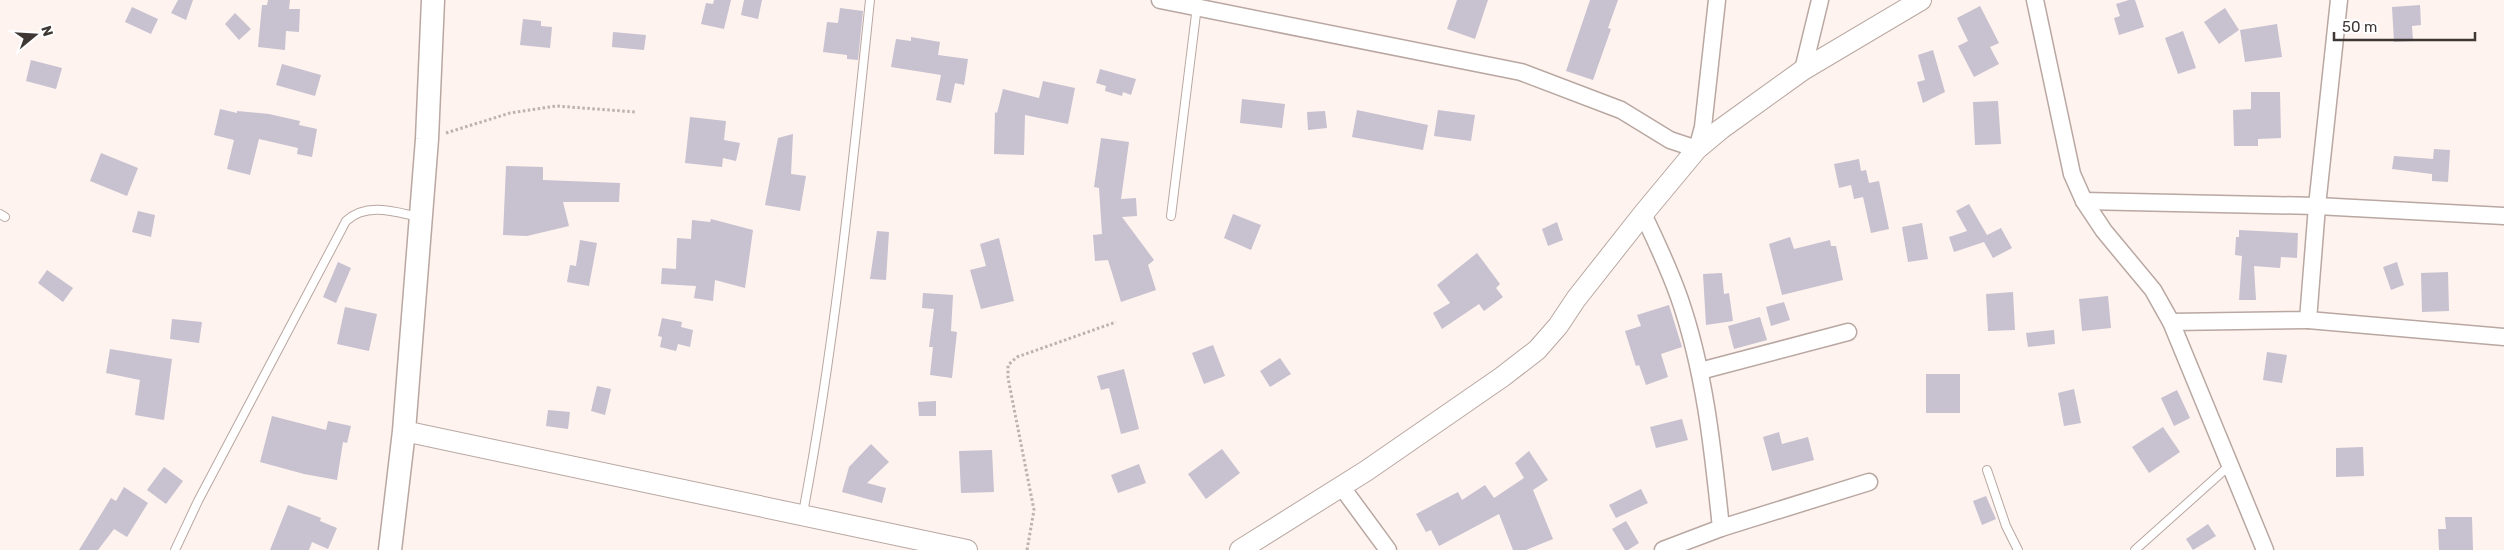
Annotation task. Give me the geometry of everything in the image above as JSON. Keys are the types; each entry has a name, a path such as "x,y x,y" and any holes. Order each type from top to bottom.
{"main road":[{"path":"390,550 404,431 427,140 433,0"}],"street":[{"path":"1160,0 1521,72 1622,110 1670,140 1697,149"},
{"path":"1697,149 1703,127 1717,0"},
{"path":"1803,70 1820,0"},
{"path":"1240,550 1341,486 1502,377 1537,350 1558,326 1576,299 1643,214 1697,149 1721,129 1803,70 1921,0"},
{"path":"2035,0 2072,174 2084,201 2104,231 2153,290 2171,322 2265,550"},
{"path":"2308,320 2317,206 2339,0"},
{"path":"2084,201 2317,206 2504,216"},
{"path":"1643,214 1680,299 1700,371 1711,439 1721,528"},
{"path":"2171,322 2308,320 2504,338"},
{"path":"1700,371 1848,332"},
{"path":"404,431 967,550"},
{"path":"1663,550 1721,528 1869,482"},
{"path":"1341,486 1388,550"}],"lane":[{"path":"803,516 820,421 846,221 870,0"},
{"path":"1171,216 1197,6"},
{"path":"175,550 198,500 346,221 352,216 377,209 420,217"},
{"path":"2135,550 2230,465"},
{"path":"1987,470 2006,526 2018,550"}],"path":[{"path":"427,140 510,113 556,106 636,112"},
{"path":"1027,550 1034,510 1008,378 1008,365 1016,357 1116,322"}],"building":[{"path":"178,0 193,0 186,20 171,13"},
{"path":"268,0 290,0 289,9 300,9 299,32 286,31 285,50 258,47 262,5 267,5"},
{"path":"714,0 731,0 724,29 701,24 706,3 713,4"},
{"path":"744,0 762,0 758,19 741,15"},
{"path":"1457,0 1488,0 1475,39 1447,29"},
{"path":"1590,0 1618,0 1608,28 1611,29 1593,80 1566,71"},
{"path":"2135,0 2144,27 2119,35 2114,18 2120,16 2116,4"},
{"path":"2420,5 2421,25 2412,26 2413,41 2394,42 2392,7"},
{"path":"1980,6 1999,43 1990,47 1999,64 1974,77 1958,46 1968,41 1957,18"},
{"path":"132,7 158,19 151,34 125,22"},
{"path":"840,8 863,11 858,60 847,59 847,55 823,52 827,22 838,23"},
{"path":"2225,8 2239,30 2219,44 2204,22"},
{"path":"235,13 251,29 239,40 225,24"},
{"path":"523,19 541,21 541,26 552,27 550,48 520,45"},
{"path":"2277,24 2282,57 2245,62 2240,30"},
{"path":"2183,31 2196,68 2178,74 2165,38"},
{"path":"613,32 646,35 644,50 612,47"},
{"path":"911,37 940,42 938,55 968,59 964,85 955,83 951,103 936,100 941,75 891,67 896,39 911,41"},
{"path":"1933,50 1945,92 1923,103 1917,82 1925,80 1918,55"},
{"path":"31,60 62,68 56,89 26,81"},
{"path":"282,64 321,75 315,96 276,85"},
{"path":"1100,69 1136,79 1131,95 1123,92 1122,96 1105,91 1106,86 1096,83"},
{"path":"1043,81 1075,88 1068,124 1025,115 1024,155 994,154 995,112 997,113 1003,89 1039,98"},
{"path":"2251,92 2280,92 2281,138 2258,139 2258,146 2234,146 2233,110 2251,109"},
{"path":"1242,99 1285,104 1282,128 1240,123"},
{"path":"1998,101 2001,144 1975,145 1973,102"},
{"path":"220,109 237,113 237,111 269,114 300,121 299,125 317,129 312,157 297,154 298,148 259,139 250,175 227,169 234,140 214,135"},
{"path":"1357,110 1428,125 1423,150 1352,137"},
{"path":"1438,110 1475,115 1471,141 1434,136"},
{"path":"1325,111 1327,128 1308,130 1307,112"},
{"path":"690,117 726,121 724,140 740,143 736,161 723,158 722,167 685,163"},
{"path":"793,134 791,174 806,176 800,211 765,205 778,138"},
{"path":"1101,138 1129,142 1121,199 1136,198 1137,216 1122,217 1154,260 1148,265 1156,290 1121,302 1108,260 1095,261 1093,235 1102,234 1099,188 1094,187"},
{"path":"2434,149 2450,150 2448,182 2432,181 2432,174 2392,169 2394,156 2433,159"},
{"path":"101,153 138,168 127,196 90,181"},
{"path":"1859,159 1861,171 1866,170 1869,183 1879,181 1889,229 1871,233 1863,197 1854,199 1851,185 1839,188 1834,164"},
{"path":"506,166 543,167 543,180 620,183 619,202 563,202 569,226 527,236 503,235"},
{"path":"1969,204 1987,235 2001,228 2012,248 1993,258 1984,242 1954,252 1949,237 1967,231 1956,211"},
{"path":"138,211 155,215 151,237 132,232"},
{"path":"1233,214 1261,225 1251,250 1224,238"},
{"path":"711,219 753,230 745,288 715,280 713,301 694,298 696,286 661,284 662,268 676,269 677,238 691,239 692,220 710,222"},
{"path":"1557,222 1563,240 1548,246 1542,229"},
{"path":"1922,223 1928,259 1908,262 1902,227"},
{"path":"2239,230 2298,233 2297,258 2281,257 2280,268 2254,266 2256,300 2239,300 2242,256 2235,255 2236,237 2239,237"},
{"path":"877,231 889,232 886,280 870,279"},
{"path":"1790,237 1794,249 1830,240 1831,246 1836,246 1843,280 1782,295 1769,244"},
{"path":"999,238 1014,301 981,309 970,270 986,266 980,244"},
{"path":"580,240 597,243 589,286 567,282 570,265 576,266"},
{"path":"1477,253 1500,284 1496,288 1503,297 1484,311 1479,304 1442,329 1433,313 1450,303 1437,285"},
{"path":"338,262 351,268 336,303 323,297"},
{"path":"2397,262 2404,285 2391,290 2383,267"},
{"path":"47,270 73,288 63,302 38,283"},
{"path":"2448,272 2449,311 2422,312 2421,273"},
{"path":"1722,273 1724,294 1729,293 1733,321 1706,325 1703,274"},
{"path":"2013,292 2015,330 1988,331 1986,294"},
{"path":"923,293 953,295 951,331 957,332 952,378 930,375 933,347 929,347 934,309 922,308"},
{"path":"2108,296 2111,328 2082,331 2079,299"},
{"path":"1784,302 1790,320 1771,326 1766,307"},
{"path":"1669,305 1682,347 1661,354 1668,377 1646,385 1639,365 1636,366 1625,331 1641,326 1637,315"},
{"path":"345,307 377,314 369,351 337,344"},
{"path":"1760,317 1767,340 1734,349 1728,326"},
{"path":"662,318 682,322 681,327 693,330 690,347 678,344 676,351 660,347 662,337 658,336"},
{"path":"172,319 202,322 199,343 170,339"},
{"path":"2054,330 2055,344 2028,347 2026,333"},
{"path":"1213,345 1225,376 1204,384 1192,353"},
{"path":"110,349 172,359 164,420 135,415 140,380 106,373"},
{"path":"2267,352 2287,355 2282,383 2263,380"},
{"path":"1280,358 1291,374 1270,387 1260,371"},
{"path":"1124,369 1139,429 1121,434 1109,388 1101,390 1097,376"},
{"path":"1926,374 1960,374 1960,413 1926,413"},
{"path":"597,386 611,389 605,415 591,411"},
{"path":"2074,389 2081,423 2064,426 2058,393"},
{"path":"2177,390 2190,418 2174,426 2161,398"},
{"path":"936,401 936,416 919,416 918,402"},
{"path":"548,410 570,412 568,429 546,426"},
{"path":"272,416 326,430 328,421 351,426 347,443 343,442 337,480 304,474 260,462"},
{"path":"1682,419 1688,440 1656,448 1650,427"},
{"path":"2163,427 2180,452 2149,473 2132,447"},
{"path":"1779,432 1782,444 1808,437 1814,460 1772,471 1763,437"},
{"path":"871,444 889,462 867,483 886,488 882,503 842,492 849,467"},
{"path":"2363,447 2364,476 2336,477 2336,448"},
{"path":"1222,449 1240,473 1206,499 1188,474"},
{"path":"992,450 994,492 961,493 959,451"},
{"path":"1529,451 1548,480 1533,490 1553,539 1526,550 1513,550 1499,514 1439,546 1431,530 1426,532 1416,514 1458,492 1462,500 1485,485 1494,498 1524,478 1515,463"},
{"path":"1139,464 1146,483 1118,493 1111,475"},
{"path":"164,467 183,481 166,504 147,490"},
{"path":"124,487 148,503 127,537 114,529 98,550 79,550 111,498 116,501"},
{"path":"1641,489 1648,503 1616,518 1609,505"},
{"path":"1986,496 1996,519 1982,525 1973,501"},
{"path":"288,505 321,518 320,521 337,528 328,549 312,542 309,550 270,550"},
{"path":"2445,517 2472,517 2473,550 2439,550 2438,529 2446,529"},
{"path":"1626,521 1639,543 1628,550 1625,550 1612,529"},
{"path":"2208,524 2216,536 2193,550 2186,539"}]}
